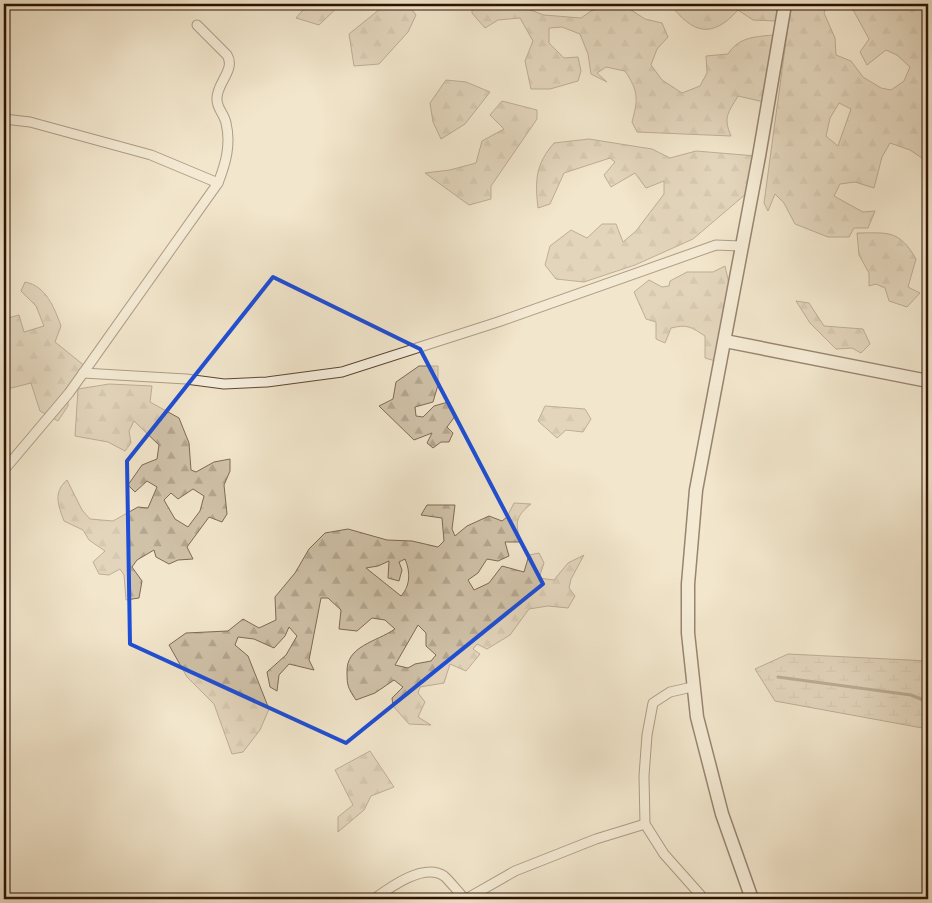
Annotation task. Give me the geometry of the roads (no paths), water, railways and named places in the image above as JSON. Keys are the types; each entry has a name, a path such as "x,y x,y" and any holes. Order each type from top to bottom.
{"street":[{"path":"752,899 722,814 697,717 692,687 688,633 688,584 694,508 714,386 759,156 785,4"},
{"path":"4,470 54,411 83,373 218,183 228,151 226,123 219,110 216,95 229,68 230,61 227,55 196,25"},
{"path":"4,119 30,122 151,155 218,183"},
{"path":"83,373 186,379 224,384 267,382 342,372 498,322 716,245 740,246"},
{"path":"724,341 928,381"},
{"path":"692,687 670,692 653,703 647,735 644,776 645,824 664,854 704,899"},
{"path":"374,899 410,875 436,873 445,876 466,899 515,870 596,839 645,824"}],"waterway":[{"path":"778,677 911,695 928,702"}]}
